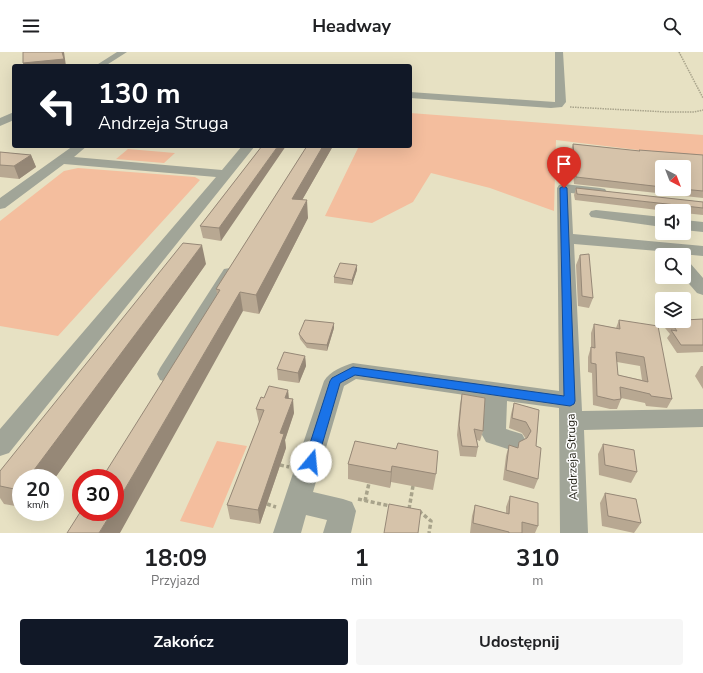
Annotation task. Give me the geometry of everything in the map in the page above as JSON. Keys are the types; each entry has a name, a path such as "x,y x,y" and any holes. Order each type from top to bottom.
{"street":[{"path":"102,64 123,52"},
{"path":"412,95 551,105 558,104 561,102 559,52"},
{"path":"0,123 12,116"},
{"path":"0,205 78,148"},
{"path":"0,446 247,148"},
{"path":"62,160 226,174"},
{"name":"Andrzeja Struga","path":"574,533 564,188 610,194"},
{"path":"596,214 655,221"},
{"path":"691,226 703,227"},
{"path":"566,238 655,249"},
{"path":"691,251 703,251"},
{"path":"158,390 237,261"},
{"path":"691,275 703,289"},
{"path":"287,533 335,381 353,371 496,390 571,411 703,418"},
{"path":"496,390 494,435 514,441"},
{"path":"298,501 343,510 337,533"}],"path":[{"path":"679,52 703,98"},
{"path":"551,105 667,112 694,112 703,110"},
{"path":"365,501 369,483"},
{"path":"409,509 413,486"},
{"path":"351,498 394,506"},
{"path":"402,508 422,512 431,521 429,533"}],"shaded area":[{"path":"412,113 703,135 703,158 556,140 554,211 490,188 431,173 413,202 372,223 325,216 358,148 412,148"},
{"path":"128,149 175,153 164,163 116,159"},
{"path":"78,168 195,177 200,180 58,336 0,326 0,221 64,171"},
{"path":"217,441 247,446 213,528 180,521"}],"building":[{"path":"23,52 62,52 64,59 23,63"},
{"path":"573,144 640,151 639,150 703,155 703,191 691,190 691,160 655,160 655,186 576,177"},
{"path":"260,148 277,148 219,228 200,226"},
{"path":"306,148 322,148 292,199 307,200 256,295 240,292 124,491 124,469 108,469 220,290 216,289"},
{"path":"0,152 31,155 14,166 0,165"},
{"path":"576,188 703,202 703,208 691,207 691,204 667,204 577,194"},
{"path":"183,243 202,245 35,469 12,469 12,489 0,486 0,471"},
{"path":"589,254 593,298 582,296 580,255"},
{"path":"340,263 357,265 352,280 334,277"},
{"path":"703,319 703,345 681,345 671,330 677,331 675,328 691,328 691,320"},
{"path":"305,320 334,323 327,345 306,343 299,334"},
{"path":"619,320 655,326 655,328 658,328 672,399 651,396 650,394 620,387 621,399 614,400 597,396 596,364 591,363 591,347 595,348 594,324 620,329","holes":["616,352 644,357 648,382 618,375"]},
{"path":"284,352 305,356 298,373 277,369"},
{"path":"269,386 288,390 285,398 293,399 280,433 284,434 258,510 227,505 264,410 256,409 261,397 264,398"},
{"path":"462,394 485,398 483,431 474,429 478,447 462,446 459,425"},
{"path":"514,403 539,410 536,446 541,448 538,479 506,470 509,445 518,448 519,442 527,438 531,431 526,422 512,418"},
{"path":"355,441 396,449 398,443 438,451 436,474 392,466 391,472 348,464"},
{"path":"603,444 634,450 637,472 605,465"},
{"path":"605,493 636,499 641,523 608,516"},
{"path":"510,496 538,503 538,526 522,522 522,533 509,533 473,523 475,505 509,514"},
{"path":"389,504 421,510 418,533 384,533"},
{"path":"75,521 106,521 99,533 67,533"}],"route":[{"path":"311,462 335,381 353,371 570,401 564,188"}]}
